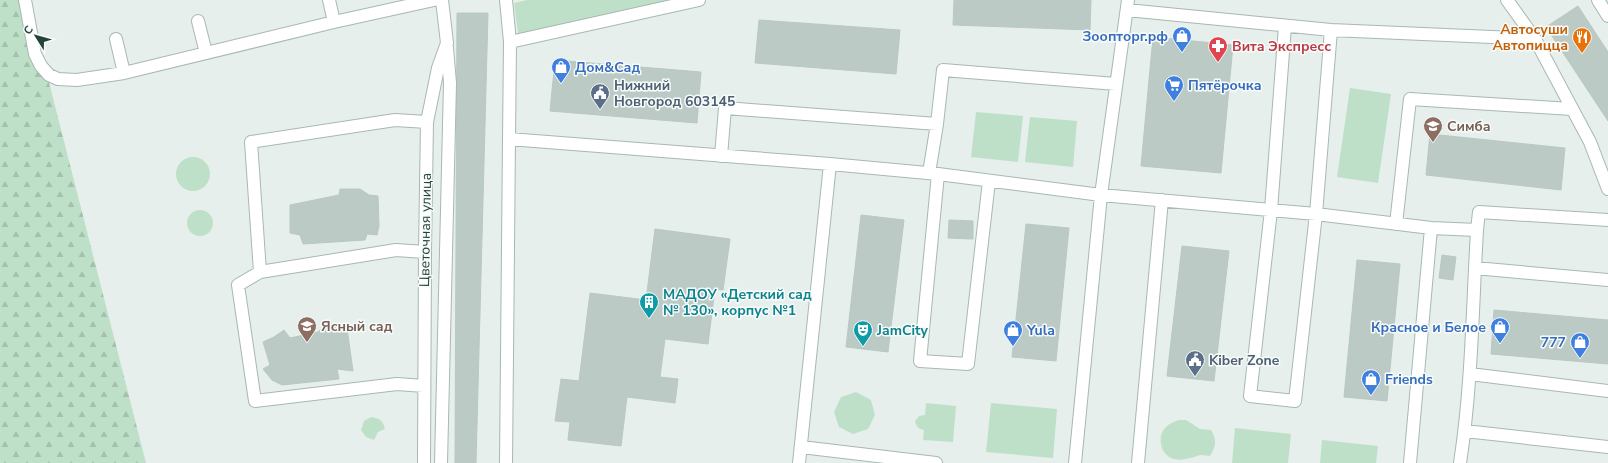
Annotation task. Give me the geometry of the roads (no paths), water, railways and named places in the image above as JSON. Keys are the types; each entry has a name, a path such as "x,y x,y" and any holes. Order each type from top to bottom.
{"street":[{"path":"25,0 35,54 41,66 49,75 58,79 77,80 124,73 206,52 434,0"},
{"path":"329,0 334,22"},
{"name":"Цветочная улица","path":"424,463 424,252 427,122 438,68 447,43 442,0"},
{"path":"506,0 510,42 506,463"},
{"path":"510,42 699,0"},
{"path":"1508,0 1535,39 1590,142 1608,189"},
{"path":"1598,0 1608,16"},
{"path":"1075,463 1101,195 1128,5 1285,26 1331,30 1535,39"},
{"path":"198,21 206,52"},
{"path":"1285,26 1271,210 1250,396 1295,401 1316,214 1331,30"},
{"path":"116,39 124,73"},
{"path":"441,463 450,83 447,43"},
{"path":"989,180 968,364 920,361 937,124 943,70 1116,84"},
{"path":"1396,224 1410,99 1572,109"},
{"path":"721,156 725,108 937,124"},
{"path":"260,272 251,142 395,120 427,122"},
{"path":"509,139 830,164 989,180 1101,195 1316,214 1431,228 1477,230"},
{"path":"799,463 830,164"},
{"path":"1138,463 1162,200"},
{"path":"1460,463 1465,431 1470,374 1479,212 1608,220"},
{"path":"1410,463 1431,228"},
{"path":"424,252 396,250 260,272 238,285 255,401 397,384 424,386"},
{"path":"1475,268 1608,280"},
{"path":"1470,374 1608,391"},
{"path":"1465,431 1608,446"},
{"path":"801,447 910,462 936,463"}],"place":[{"name":"Зоопторг.рф","path":"1182,53"},
{"name":"Автосуши Автопицца","path":"1582,54"},
{"name":"Вита Экспресс","path":"1218,63"},
{"name":"Дом&Сад","path":"561,84"},
{"name":"Пятёрочка","path":"1174,102"},
{"name":"Нижний Новгород 603145","path":"600,110"},
{"name":"Симба","path":"1433,143"},
{"name":"МАДОУ «Детский сад № 130», корпус №1","path":"649,319"},
{"name":"Ясный сад","path":"307,343"},
{"name":"Красное и Белое","path":"1500,344"},
{"name":"JamCity","path":"863,347"},
{"name":"Yula","path":"1013,347"},
{"name":"777","path":"1580,359"},
{"name":"Kiber Zone","path":"1195,377"},
{"name":"Friends","path":"1371,396"}]}
